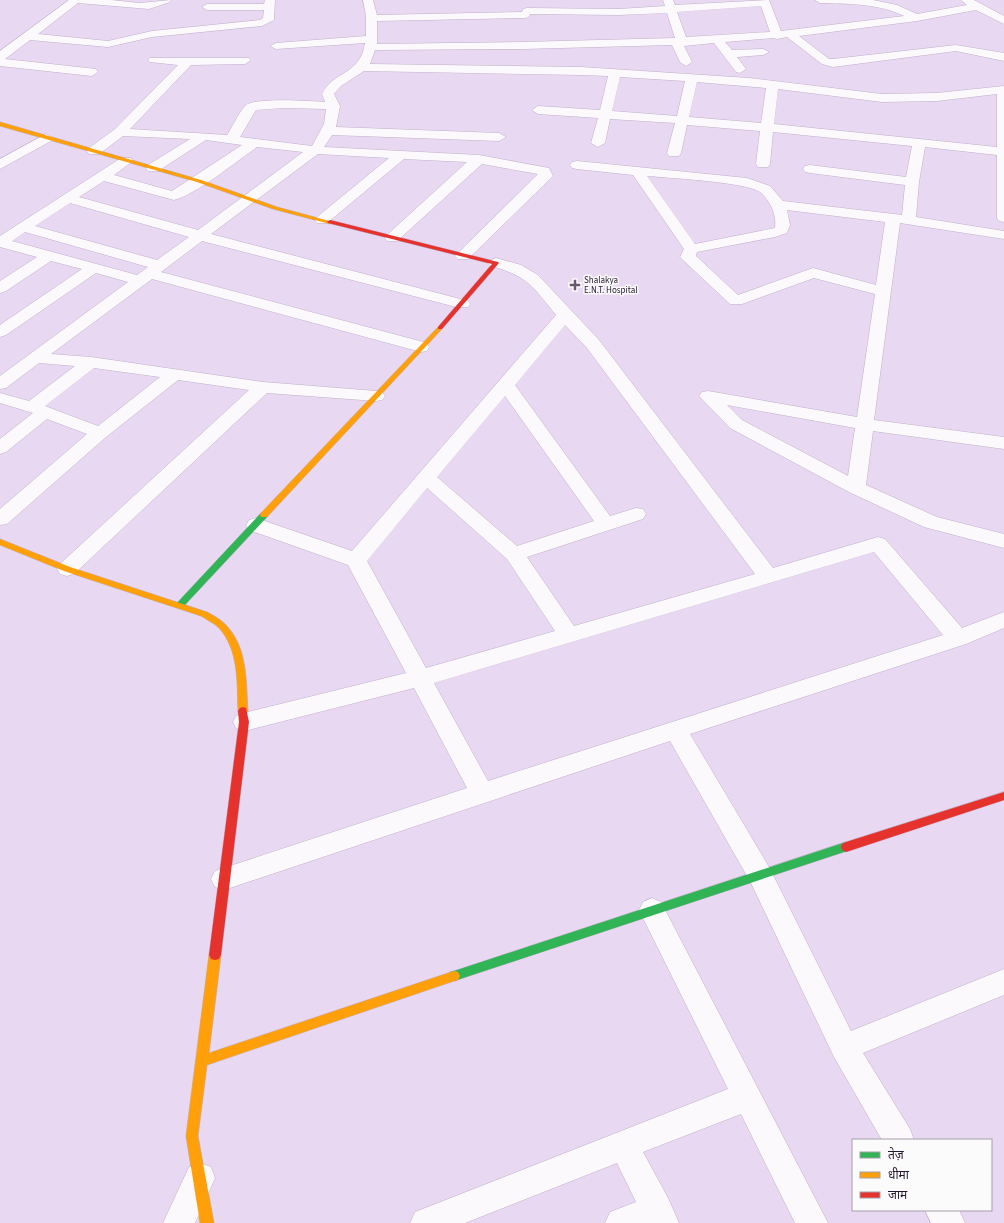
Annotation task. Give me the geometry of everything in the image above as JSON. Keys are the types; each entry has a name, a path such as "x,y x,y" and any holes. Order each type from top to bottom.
{"street":[{"path":"0,57 77,0 149,6 166,0"},
{"path":"520,37 531,0"},
{"path":"614,0 618,12 638,34"},
{"path":"966,0 1004,21"},
{"path":"4,376 35,358 198,235 252,198 315,150 328,131 335,85 361,67 371,39 372,7 526,13 560,11 618,12 670,4 764,1 777,36"},
{"path":"822,4 834,1 883,3 902,9 917,18"},
{"path":"834,1 844,14 857,25"},
{"path":"27,36 108,44 152,34 229,25 262,23 268,20 270,3 207,7"},
{"path":"670,4 686,62"},
{"path":"276,46 371,39 520,37 560,46 638,34 680,43 777,36 917,18 979,6"},
{"path":"560,11 560,46"},
{"path":"371,39 387,31"},
{"path":"791,34 826,62 833,64 956,48 1004,57"},
{"path":"718,40 740,69"},
{"path":"728,54 763,52"},
{"path":"154,60 187,62 245,60"},
{"path":"0,62 92,72"},
{"path":"94,152 120,132 187,62"},
{"path":"361,67 615,74 692,78 772,85 882,98 1003,94 1004,218"},
{"path":"598,143 615,74"},
{"path":"674,153 692,78"},
{"path":"763,164 772,85"},
{"path":"231,140 250,108 254,106 332,101"},
{"path":"538,110 767,127 1003,152"},
{"path":"0,124 199,181 252,198 275,208 496,263 526,272 593,344 768,577"},
{"path":"328,131 499,137"},
{"path":"120,132 204,136 315,150 479,158 536,168 544,171 546,176 463,256"},
{"path":"153,168 204,136"},
{"path":"0,165 46,138"},
{"path":"856,488 883,291 912,182 919,142"},
{"path":"102,176 174,196 199,181 253,143"},
{"path":"322,220 402,154"},
{"path":"392,238 479,158"},
{"path":"0,242 126,161"},
{"path":"577,165 747,182 765,190 779,205 783,226 782,230 775,233 690,249"},
{"path":"810,169 912,182"},
{"path":"637,171 690,249 688,257 736,301 814,273 883,291"},
{"path":"67,198 198,235 462,304"},
{"path":"779,205 901,219 1004,236"},
{"path":"24,227 148,273 421,347"},
{"path":"0,242 94,268 148,273"},
{"path":"0,288 50,255"},
{"path":"180,604 256,525 462,304 496,263"},
{"path":"0,332 94,268"},
{"path":"356,560 565,315"},
{"path":"35,358 91,362 263,387 376,396"},
{"path":"0,448 38,410 91,362"},
{"path":"0,519 100,433 174,375"},
{"path":"505,384 606,524"},
{"path":"67,569 263,387"},
{"path":"1004,443 864,424 708,396 736,424 856,488 931,522 1004,541"},
{"path":"0,398 38,410 100,433"},
{"path":"426,477 514,554 568,634"},
{"path":"514,554 636,514"},
{"path":"256,525 356,560 482,793"},
{"path":"0,542 67,569 180,604 204,614 222,626 235,643 239,662 244,722 192,1136 207,1223"},
{"path":"244,722 421,678 878,544 958,638"},
{"path":"224,879 675,729 958,638 1004,620"},
{"path":"675,729 760,875 844,1047 898,1139"},
{"path":"202,1061 652,910 1004,796"},
{"path":"652,910 746,1097 812,1223"},
{"path":"844,1047 1002,987"},
{"path":"426,1223 746,1097"},
{"path":"621,1223 660,1216 624,1146"},
{"path":"179,1223 200,1178"},
{"path":"942,1211 949,1223"}],"traffic: fast":[{"path":"180,605 264,515"},
{"path":"454,976 846,847"}],"traffic: slow":[{"path":"0,124 199,181 275,208 330,222"},
{"path":"264,515 440,328"},
{"path":"0,542 67,569 204,614 218,623 229,635 238,655 243,711"},
{"path":"207,1223 192,1136 215,955"},
{"path":"202,1061 454,976"}],"traffic: jam":[{"path":"330,222 496,263 440,328"},
{"path":"215,955 244,722 243,711"},
{"path":"846,847 1004,796"}],"place":[{"name":"Shalakya E.N.T. Hospital","path":"575,285"}]}
